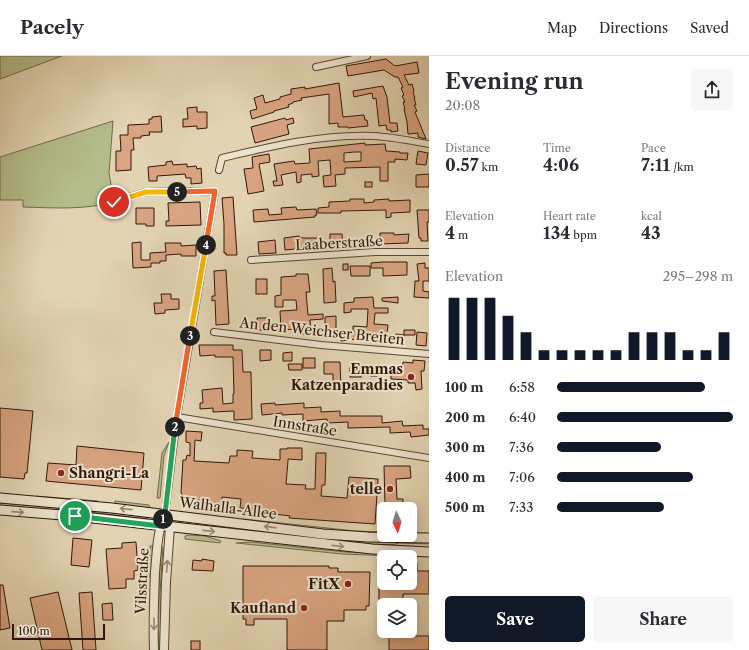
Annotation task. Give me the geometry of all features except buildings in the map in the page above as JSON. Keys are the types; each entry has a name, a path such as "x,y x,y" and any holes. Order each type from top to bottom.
{"main road":[{"name":"Walhalla-Allee","path":"0,498 165,514 323,534 368,537 429,538"},
{"name":"Walhalla-Allee","path":"0,510 75,516 372,549 429,552"}],"street":[{"path":"316,67 367,56"},
{"path":"219,170 222,158 280,144 319,138 376,136 429,144"},
{"name":"Vilsstraße","path":"106,204 146,192 215,191 176,417 165,514 160,526 157,543 154,650"},
{"name":"Laaberstraße","path":"251,260 375,252 429,252"},
{"name":"An den Weichser Breiten","path":"214,332 321,345 429,354"},
{"name":"Innstraße","path":"176,417 429,458"},
{"name":"Vilsstraße","path":"164,650 166,582 170,527 165,514"}],"green space":[{"path":"0,56 62,56 0,79"},
{"path":"113,121 109,173 114,202 103,205 58,208 23,207 23,200 0,200 0,157"},
{"path":"169,442 164,456 160,498 157,498 162,453"},
{"path":"36,496 98,501 97,503 36,498"},
{"path":"115,501 149,505 150,508 126,507 115,503"},
{"path":"0,503 80,509 148,517 148,519 90,512 0,508"},
{"path":"243,519 355,531 377,532 377,535 366,534 256,523"},
{"path":"297,535 377,542 429,542 429,544 345,544 281,536"},
{"path":"185,536 205,536 221,541 220,543 185,539"},
{"path":"251,542 346,552 377,553 377,555 342,554 236,543"},
{"path":"150,546 154,546 153,563 148,578"},
{"path":"161,547 163,547 160,593 161,650 159,650 157,625"}],"place":[{"name":"Emmas Katzenparadies","path":"411,377"},
{"name":"Shangri-La","path":"61,473"},
{"name":"telle","path":"390,489"},
{"name":"FitX","path":"348,584"},
{"name":"Kaufland","path":"304,608"}],"route":[{"path":"75,516 160,526 165,514 176,417 215,191 146,192 114,202"}]}
